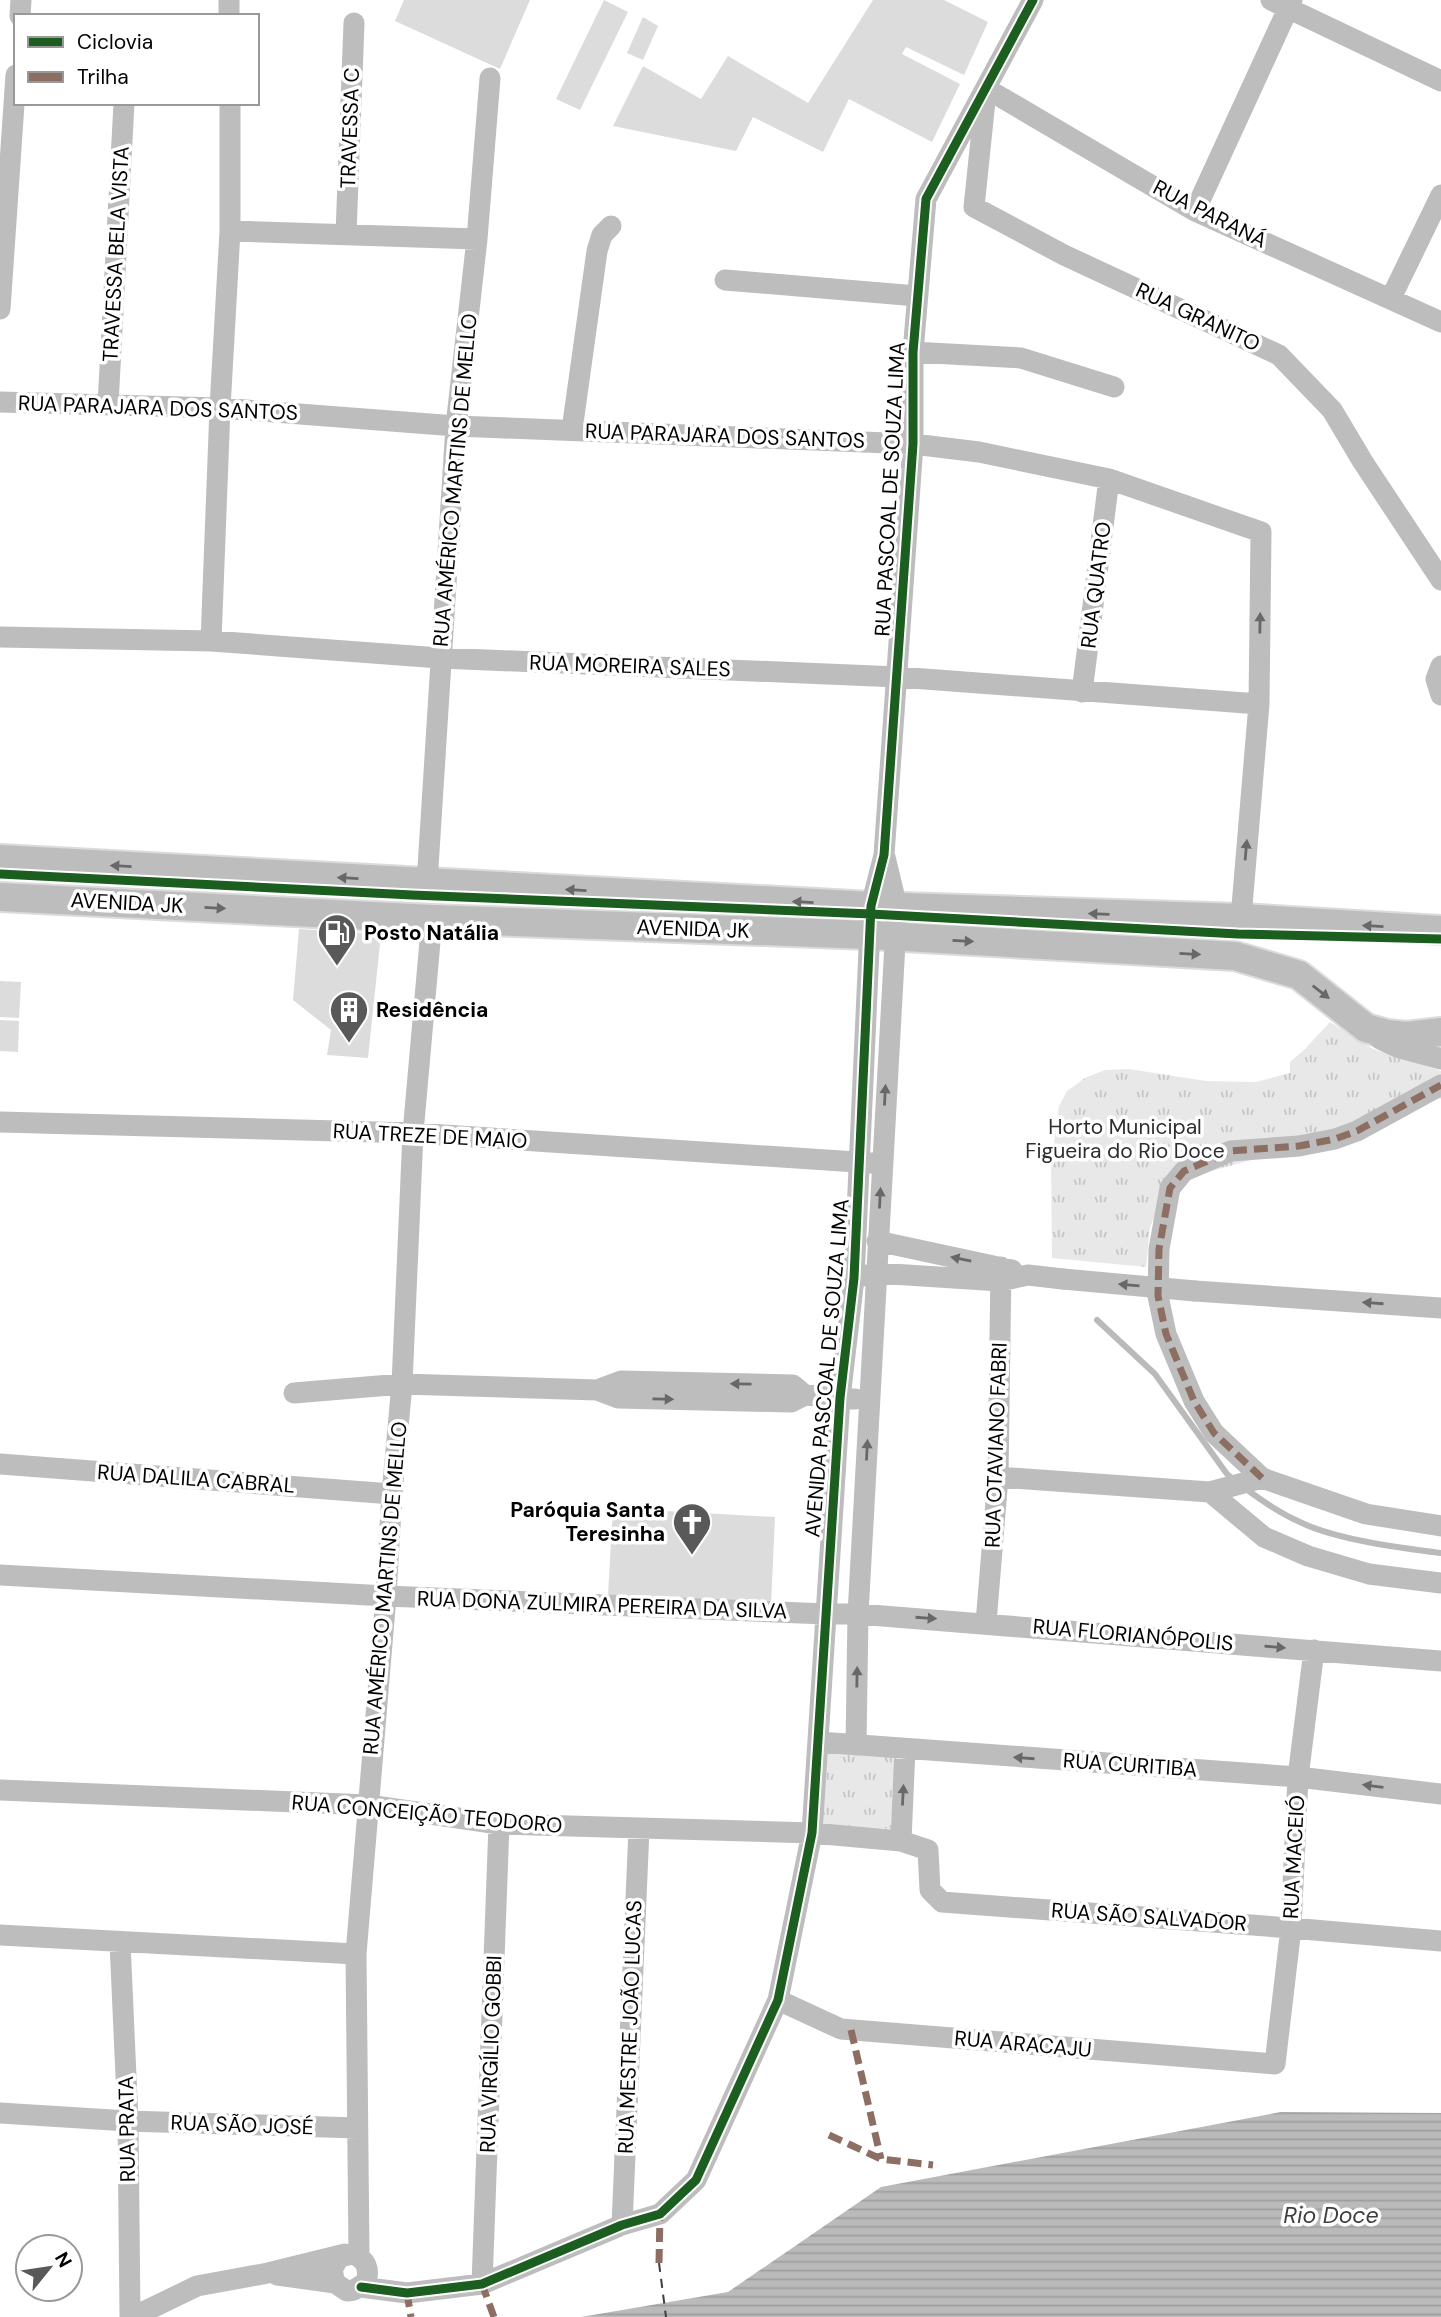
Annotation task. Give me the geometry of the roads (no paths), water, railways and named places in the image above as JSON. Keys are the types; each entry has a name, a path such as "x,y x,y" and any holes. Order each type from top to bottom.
{"main road":[{"name":"AVENIDA JK","path":"0,859 884,906 1241,918 1441,930"},
{"name":"AVENIDA JK","path":"0,897 432,919 882,936 1235,956 1299,975 1366,1028"},
{"path":"1366,1028 1407,1036 1441,1032"}],"street":[{"name":"RUA PASCOAL DE SOUZA LIMA","path":"884,906 884,855 913,444 913,352 926,199 1033,0"},
{"path":"1195,211 1284,3 1441,81"},
{"name":"TRAVESSA C","path":"346,234 354,23"},
{"name":"RUA AMÉRICO MARTINS DE MELLO","path":"427,883 456,426 477,239 490,78"},
{"name":"RUA PARANÁ","path":"987,89 1195,211 1441,322"},
{"name":"RUA GRANITO","path":"987,89 974,208 1064,255 1279,355 1332,410 1441,580"},
{"path":"0,309 14,104"},
{"name":"TRAVESSA BELA VISTA","path":"108,405 124,105"},
{"path":"212,641 220,408 230,231 230,105"},
{"path":"1391,299 1441,195"},
{"path":"572,430 597,251 602,235 611,226"},
{"path":"230,231 477,239"},
{"path":"725,281 917,296"},
{"path":"913,352 1021,358 1114,387"},
{"name":"RUA PARAJARA DOS SANTOS","path":"0,402 220,408 456,426 913,444 979,452 1110,479 1261,532 1259,704 1241,918"},
{"name":"RUA QUATRO","path":"1082,692 1110,479"},
{"name":"RUA MOREIRA SALES","path":"0,637 212,641 440,658 898,677 1259,704"},
{"path":"1441,666 1436,680 1441,695"},
{"name":"AVENIDA PASCOAL DE SOUZA LIMA","path":"812,1833 840,1398 871,1163 884,906"},
{"name":"RUA AMÉRICO MARTINS DE MELLO","path":"352,2255 357,2128 356,1954 402,1384 413,1133 432,919"},
{"path":"1366,1028 1396,1047 1441,1059"},
{"path":"1441,1085 1357,1131 1335,1139 1299,1146 1231,1151 1184,1171 1170,1188 1160,1249 1158,1296 1166,1334 1194,1401 1214,1433 1262,1478 1366,1514 1441,1526"},
{"name":"RUA TREZE DE MAIO","path":"0,1122 413,1133 871,1163"},
{"name":"AVENIDA PASCOAL DE SOUZA LIMA","path":"856,1745 858,1614 877,1241 871,1163"},
{"path":"877,1241 1001,1274"},
{"path":"854,1278 876,1273 1028,1275 1195,1291 1441,1308"},
{"name":"RUA OTAVIANO FABRI","path":"986,1623 998,1477 1001,1274"},
{"path":"294,1393 402,1384 597,1390 621,1381 648,1381 793,1385 805,1395 870,1400"},
{"name":"RUA DALILA CABRAL","path":"0,1464 392,1494"},
{"path":"998,1477 1210,1492 1262,1478"},
{"path":"1210,1492 1264,1536 1308,1556 1369,1574 1441,1583"},
{"name":"RUA DONA ZULMIRA PEREIRA DA SILVA","path":"0,1575 386,1596 826,1614"},
{"name":"RUA FLORIANÓPOLIS","path":"826,1614 986,1623 1441,1661"},
{"name":"RUA MACEIÓ","path":"1275,2064 1291,1928 1298,1777 1314,1650"},
{"name":"RUA CURITIBA","path":"819,1742 1298,1777 1441,1794"},
{"path":"901,1841 905,1749"},
{"name":"RUA CONCEIÇÃO TEODORO","path":"0,1790 368,1805 499,1824 812,1833 901,1841"},
{"name":"RUA VIRGÍLIO GOBBI","path":"482,2284 499,1824"},
{"name":"RUA MESTRE JOÃO LUCAS","path":"622,2225 639,1829"},
{"path":"268,2273 335,2283 347,2291 361,2287 407,2293 482,2284 622,2225 660,2214 695,2180 778,2000 812,1833"},
{"name":"RUA SÃO SALVADOR","path":"901,1841 928,1850 930,1889 942,1902 1441,1941"},
{"path":"0,1935 356,1954"},
{"name":"RUA PRATA","path":"120,1942 128,2121 132,2317"},
{"name":"RUA ARACAJU","path":"778,2000 841,2029 1275,2064"},
{"name":"RUA SÃO JOSÉ","path":"0,2113 128,2121 357,2128"},
{"path":"352,2255 368,2268 366,2282 361,2287"},
{"path":"132,2317 197,2286 352,2255"},
{"path":"335,2283 332,2277 334,2263 352,2255"}],"water":[{"name":"Rio Doce","path":"1281,2112 1441,2113 1441,2317 581,2317 728,2292 881,2187"}],"waterway":[{"path":"1097,1320 1155,1374 1234,1480"},
{"path":"1246,1489 1280,1512 1317,1529 1370,1542 1441,1553"}],"place":[{"name":"Posto Natália","path":"337,967"},
{"name":"Residência","path":"349,1044"},
{"name":"Paróquia Santa Teresinha","path":"692,1556"}],"park label":[{"name":"Horto Municipal Figueira do Rio Doce","path":"1125,1139"}]}
